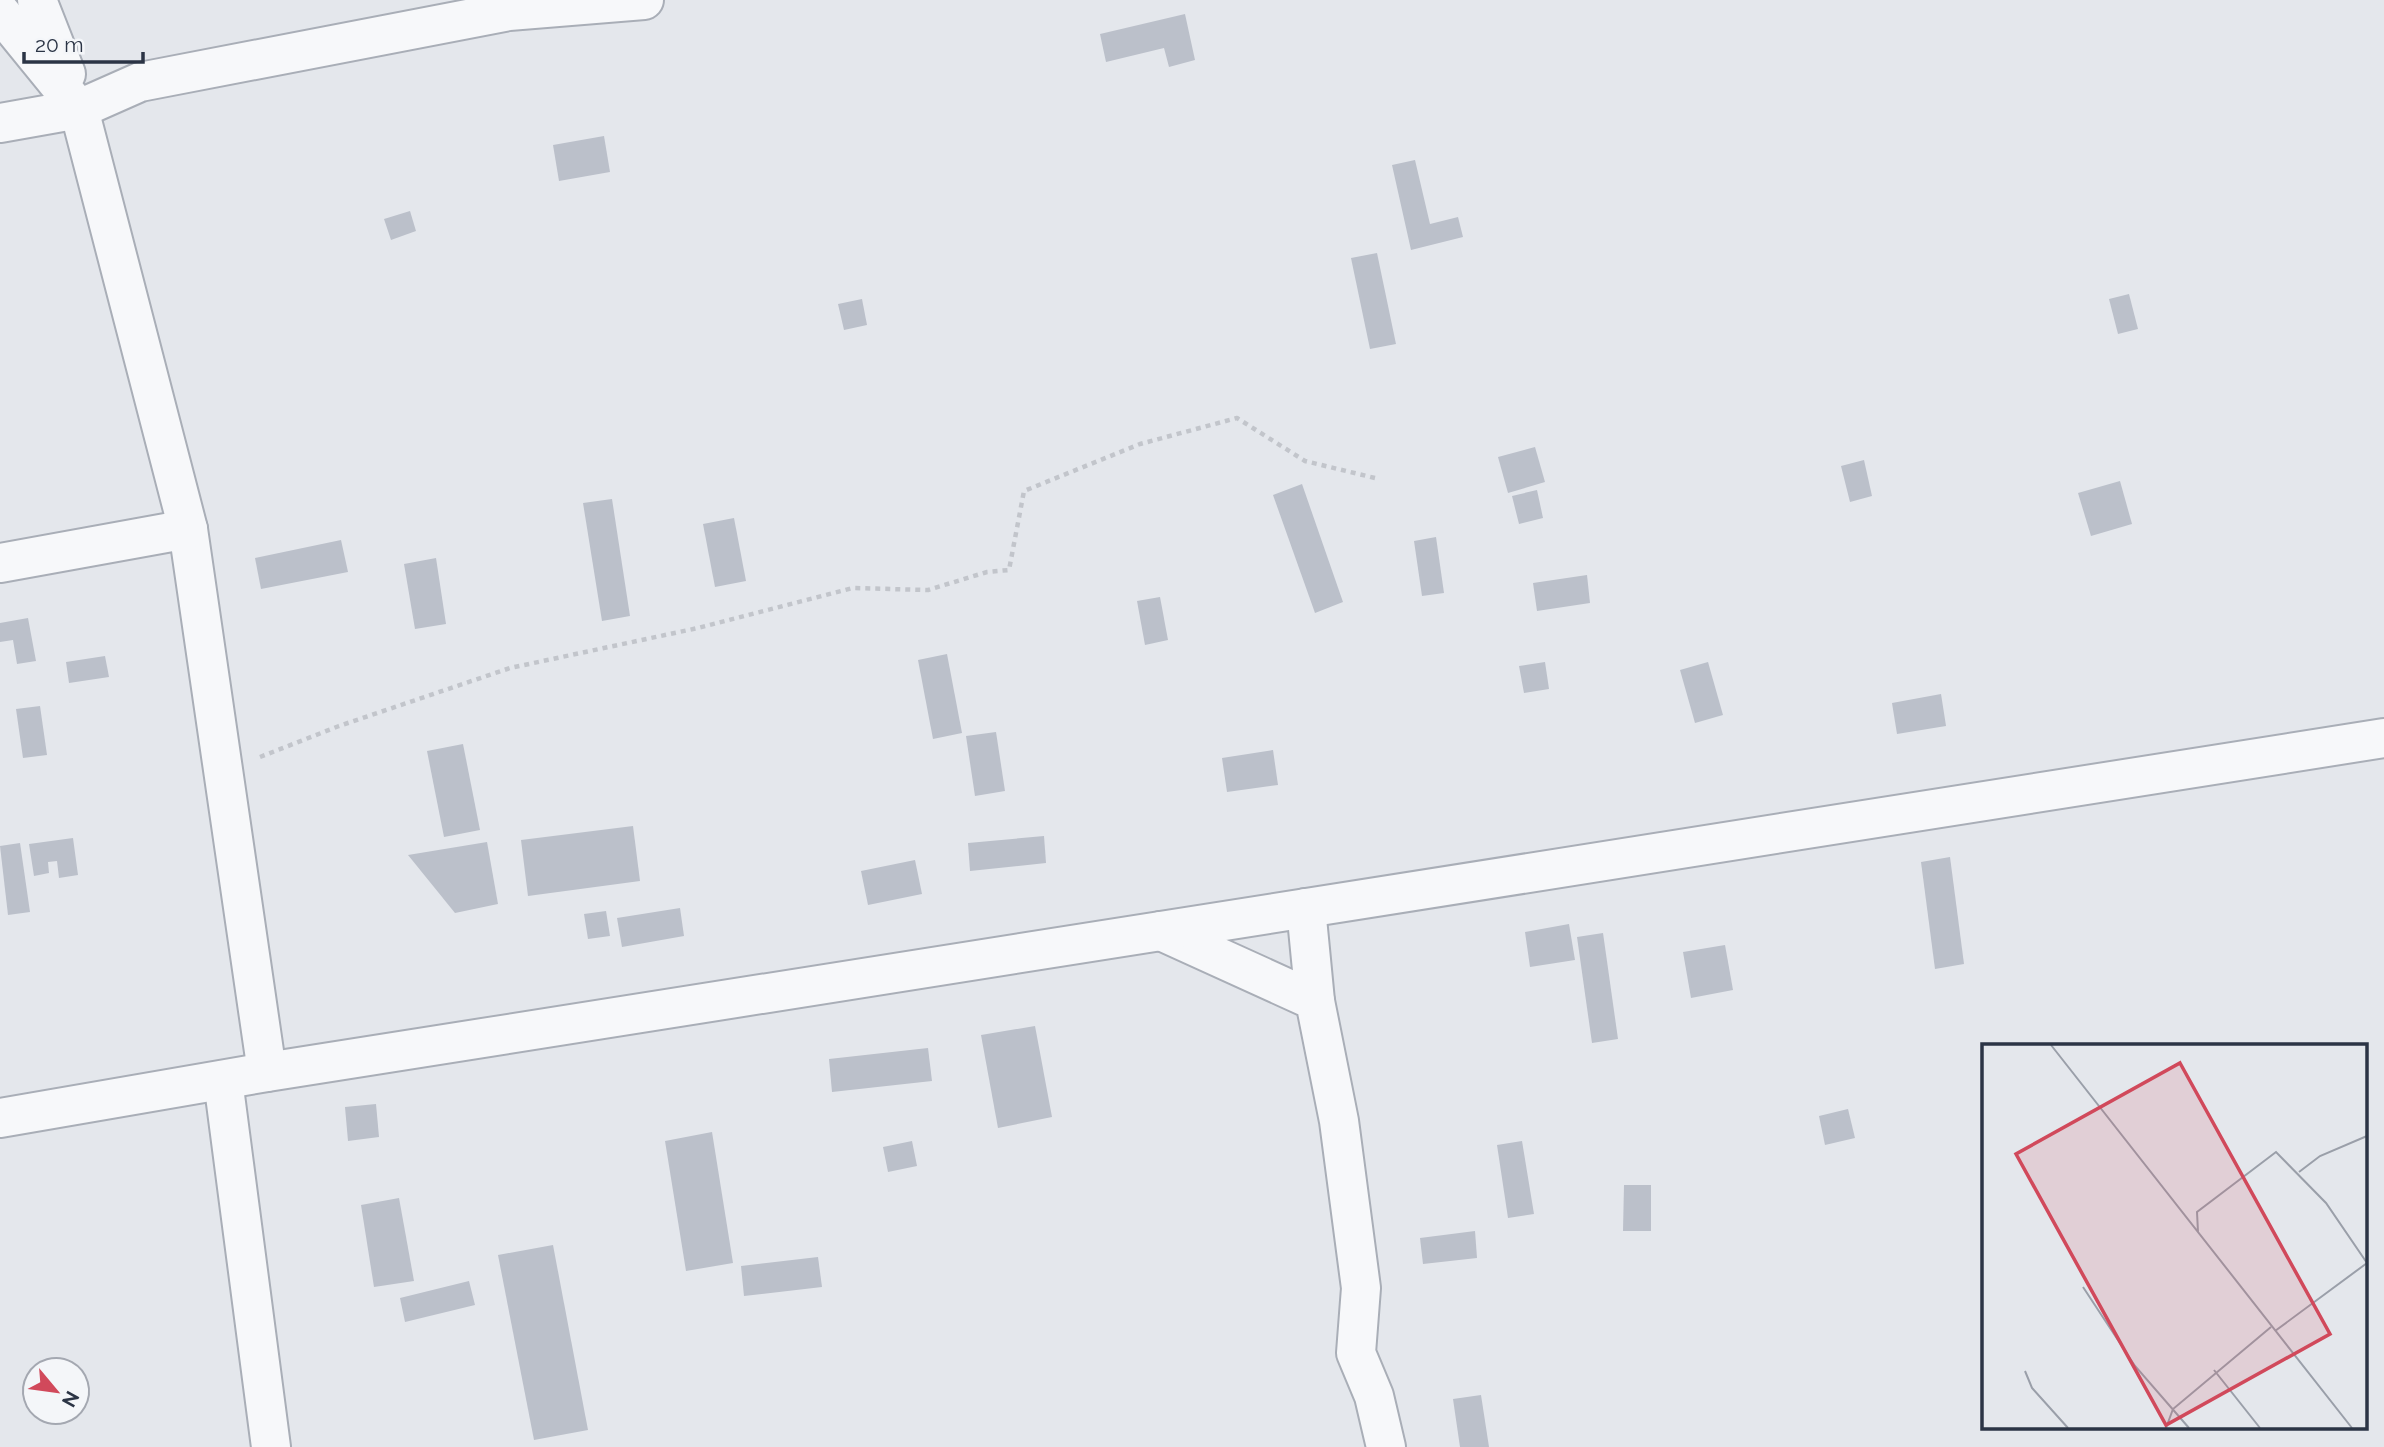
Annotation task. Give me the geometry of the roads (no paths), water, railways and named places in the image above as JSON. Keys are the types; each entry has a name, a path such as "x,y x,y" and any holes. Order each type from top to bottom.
{"street":[{"path":"37,0 79,109 188,529 267,1072"},
{"path":"0,123 79,109 140,82 509,11 644,0"},
{"path":"0,12 79,109"},
{"path":"0,563 188,529"},
{"path":"0,1118 267,1072 2384,738"},
{"path":"1306,908 1315,1001 1339,1121 1361,1288 1356,1353 1374,1396 1386,1447"},
{"path":"1161,931 1315,1001"},
{"path":"223,1080 271,1447"}]}
